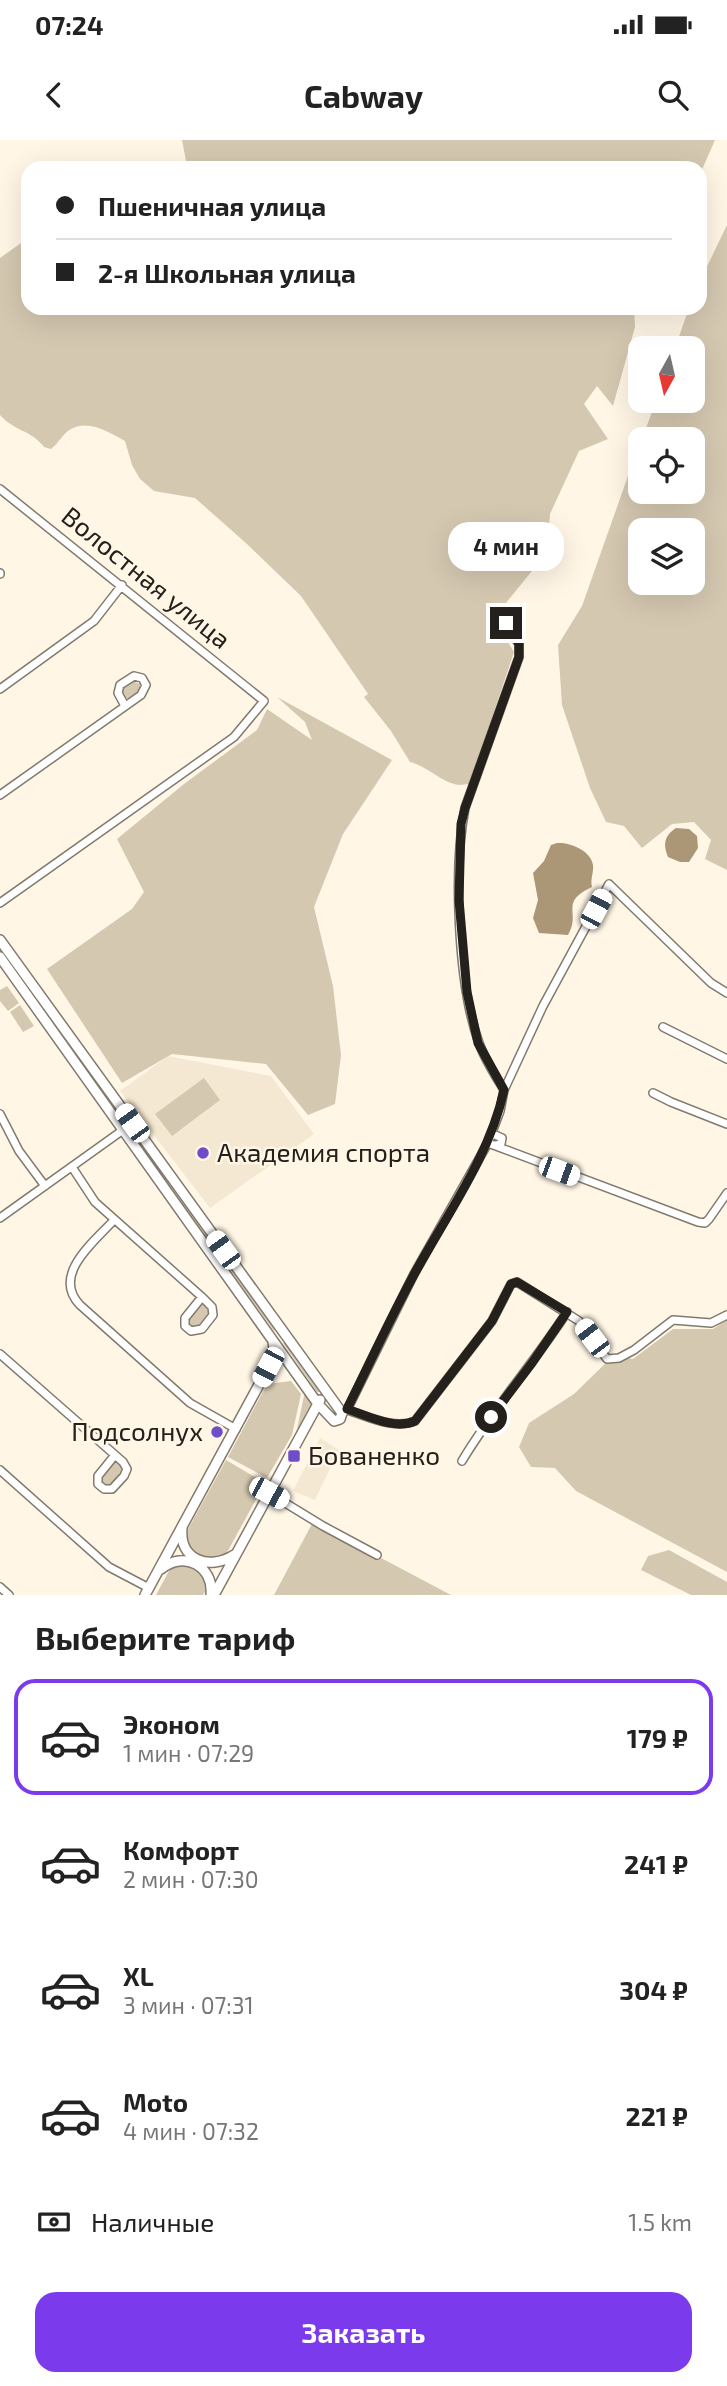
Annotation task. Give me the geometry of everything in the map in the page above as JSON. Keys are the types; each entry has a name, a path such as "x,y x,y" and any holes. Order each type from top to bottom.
{"street":[{"name":"Волостная улица","path":"0,489 264,701 234,737 0,903"},
{"path":"0,689 94,621 122,585"},
{"path":"504,1090 478,1043 467,992 459,900 461,824 519,657 519,644 506,623"},
{"path":"0,795 125,706"},
{"path":"341,1414 414,1274 490,1143 504,1090 543,1006 609,884 711,983 727,993"},
{"path":"0,940 341,1414"},
{"path":"0,957 318,1404 341,1414 405,1426 415,1421 492,1321 511,1284 517,1282 579,1321 607,1359 619,1358 653,1337 665,1324 673,1320 711,1323 727,1315"},
{"path":"663,1027 727,1059"},
{"path":"653,1093 727,1124"},
{"path":"0,1114 19,1151 45,1186"},
{"path":"0,1218 123,1130"},
{"path":"490,1143 698,1222 705,1223 727,1193"},
{"path":"72,1167 96,1202 114,1220 202,1297 212,1307 213,1315 202,1329 191,1331 185,1326 185,1318 202,1297"},
{"path":"169,1194 178,1187"},
{"path":"114,1220 74,1266 69,1278 72,1296 190,1403 236,1429"},
{"path":"461,1461 476,1436 567,1312"},
{"path":"273,1341 284,1334"},
{"path":"0,1470 109,1567 147,1591 268,1367 274,1348 273,1341"},
{"path":"0,1354 115,1455 125,1465 126,1473 116,1486 104,1489 98,1484 98,1476 115,1455"},
{"path":"213,1595 325,1391"},
{"path":"269,1493 377,1555"},
{"path":"183,1526 185,1547 193,1557 202,1562 214,1564 237,1553"},
{"path":"157,1573 174,1561 194,1562 204,1569 213,1595"},
{"path":"0,1587 9,1595"}],"shaded area":[{"path":"182,140 715,140 706,161 186,161"},
{"path":"727,225 727,870 705,859 711,840 694,822 672,824 642,848 624,826 606,822 590,788 562,705 558,645 582,606 628,476 628,504 705,504 705,427 646,427 652,413 705,413 705,336 679,336 687,315 707,315 707,266"},
{"path":"21,243 21,315 634,315 635,327 632,336 628,336 628,352 613,406 597,386 584,404 608,439 579,451 550,514 548,541 531,541 536,566 506,603 498,625 514,652 470,784 453,784 410,762 391,731 364,697 368,694 301,596 195,498 154,491 140,479 132,465 125,441 99,428 78,426 68,431 51,449 44,447 34,437 0,415 0,258"},
{"path":"133,681 140,684 140,691 130,698 124,698 121,694 123,688"},
{"path":"277,697 392,760 343,834 314,907 333,986 341,1055 335,1104 308,1115 266,1064 172,1054 122,1083 47,969 132,909 144,892 117,839 184,784 257,730 267,709 312,740 305,722"},
{"path":"676,828 689,829 697,836 698,848 689,862 668,857 666,841"},
{"path":"557,843 584,851 593,865 592,887 573,903 572,927 568,935 539,933 533,918 538,900 533,873 544,861 551,845"},
{"path":"0,944 115,1105 112,1107 0,950"},
{"path":"7,986 19,1003 8,1011 0,1001 0,990"},
{"path":"20,1005 34,1026 23,1032 10,1012"},
{"path":"168,1056 271,1076 314,1134 210,1208 120,1091"},
{"path":"204,1078 220,1100 172,1136 155,1114"},
{"path":"181,1198 275,1329 274,1331 179,1201"},
{"path":"203,1303 207,1304 210,1312 199,1327 191,1329 188,1320"},
{"path":"727,1320 727,1572 576,1491 555,1468 531,1467 519,1447 529,1423 574,1394 614,1355 633,1359 673,1329 713,1329"},
{"path":"283,1343 286,1343 320,1392 317,1392"},
{"path":"291,1381 301,1394 292,1435 267,1478 228,1457 267,1384"},
{"path":"305,1391 312,1405 296,1434"},
{"path":"320,1438 339,1450 315,1500 293,1491"},
{"path":"118,1460 122,1463 123,1470 112,1485 104,1487 101,1477 113,1462"},
{"path":"226,1460 265,1483 224,1558 205,1561 189,1545 187,1531"},
{"path":"313,1522 451,1595 274,1595"},
{"path":"669,1550 727,1582 727,1595 691,1595 641,1570 648,1556"},
{"path":"171,1567 192,1567 200,1572 208,1587 203,1595 156,1595"}],"place":[{"name":"Академия спорта","path":"203,1153"},
{"name":"Подсолнух","path":"217,1432"},
{"name":"Бованенко","path":"294,1456"}],"route":[{"path":"491,1417 567,1312 517,1282 511,1284 492,1321 415,1421 405,1426 347,1409 414,1274 488,1143 500,1111 504,1090 478,1043 467,992 459,900 461,824 519,657 519,644 506,623"}]}
